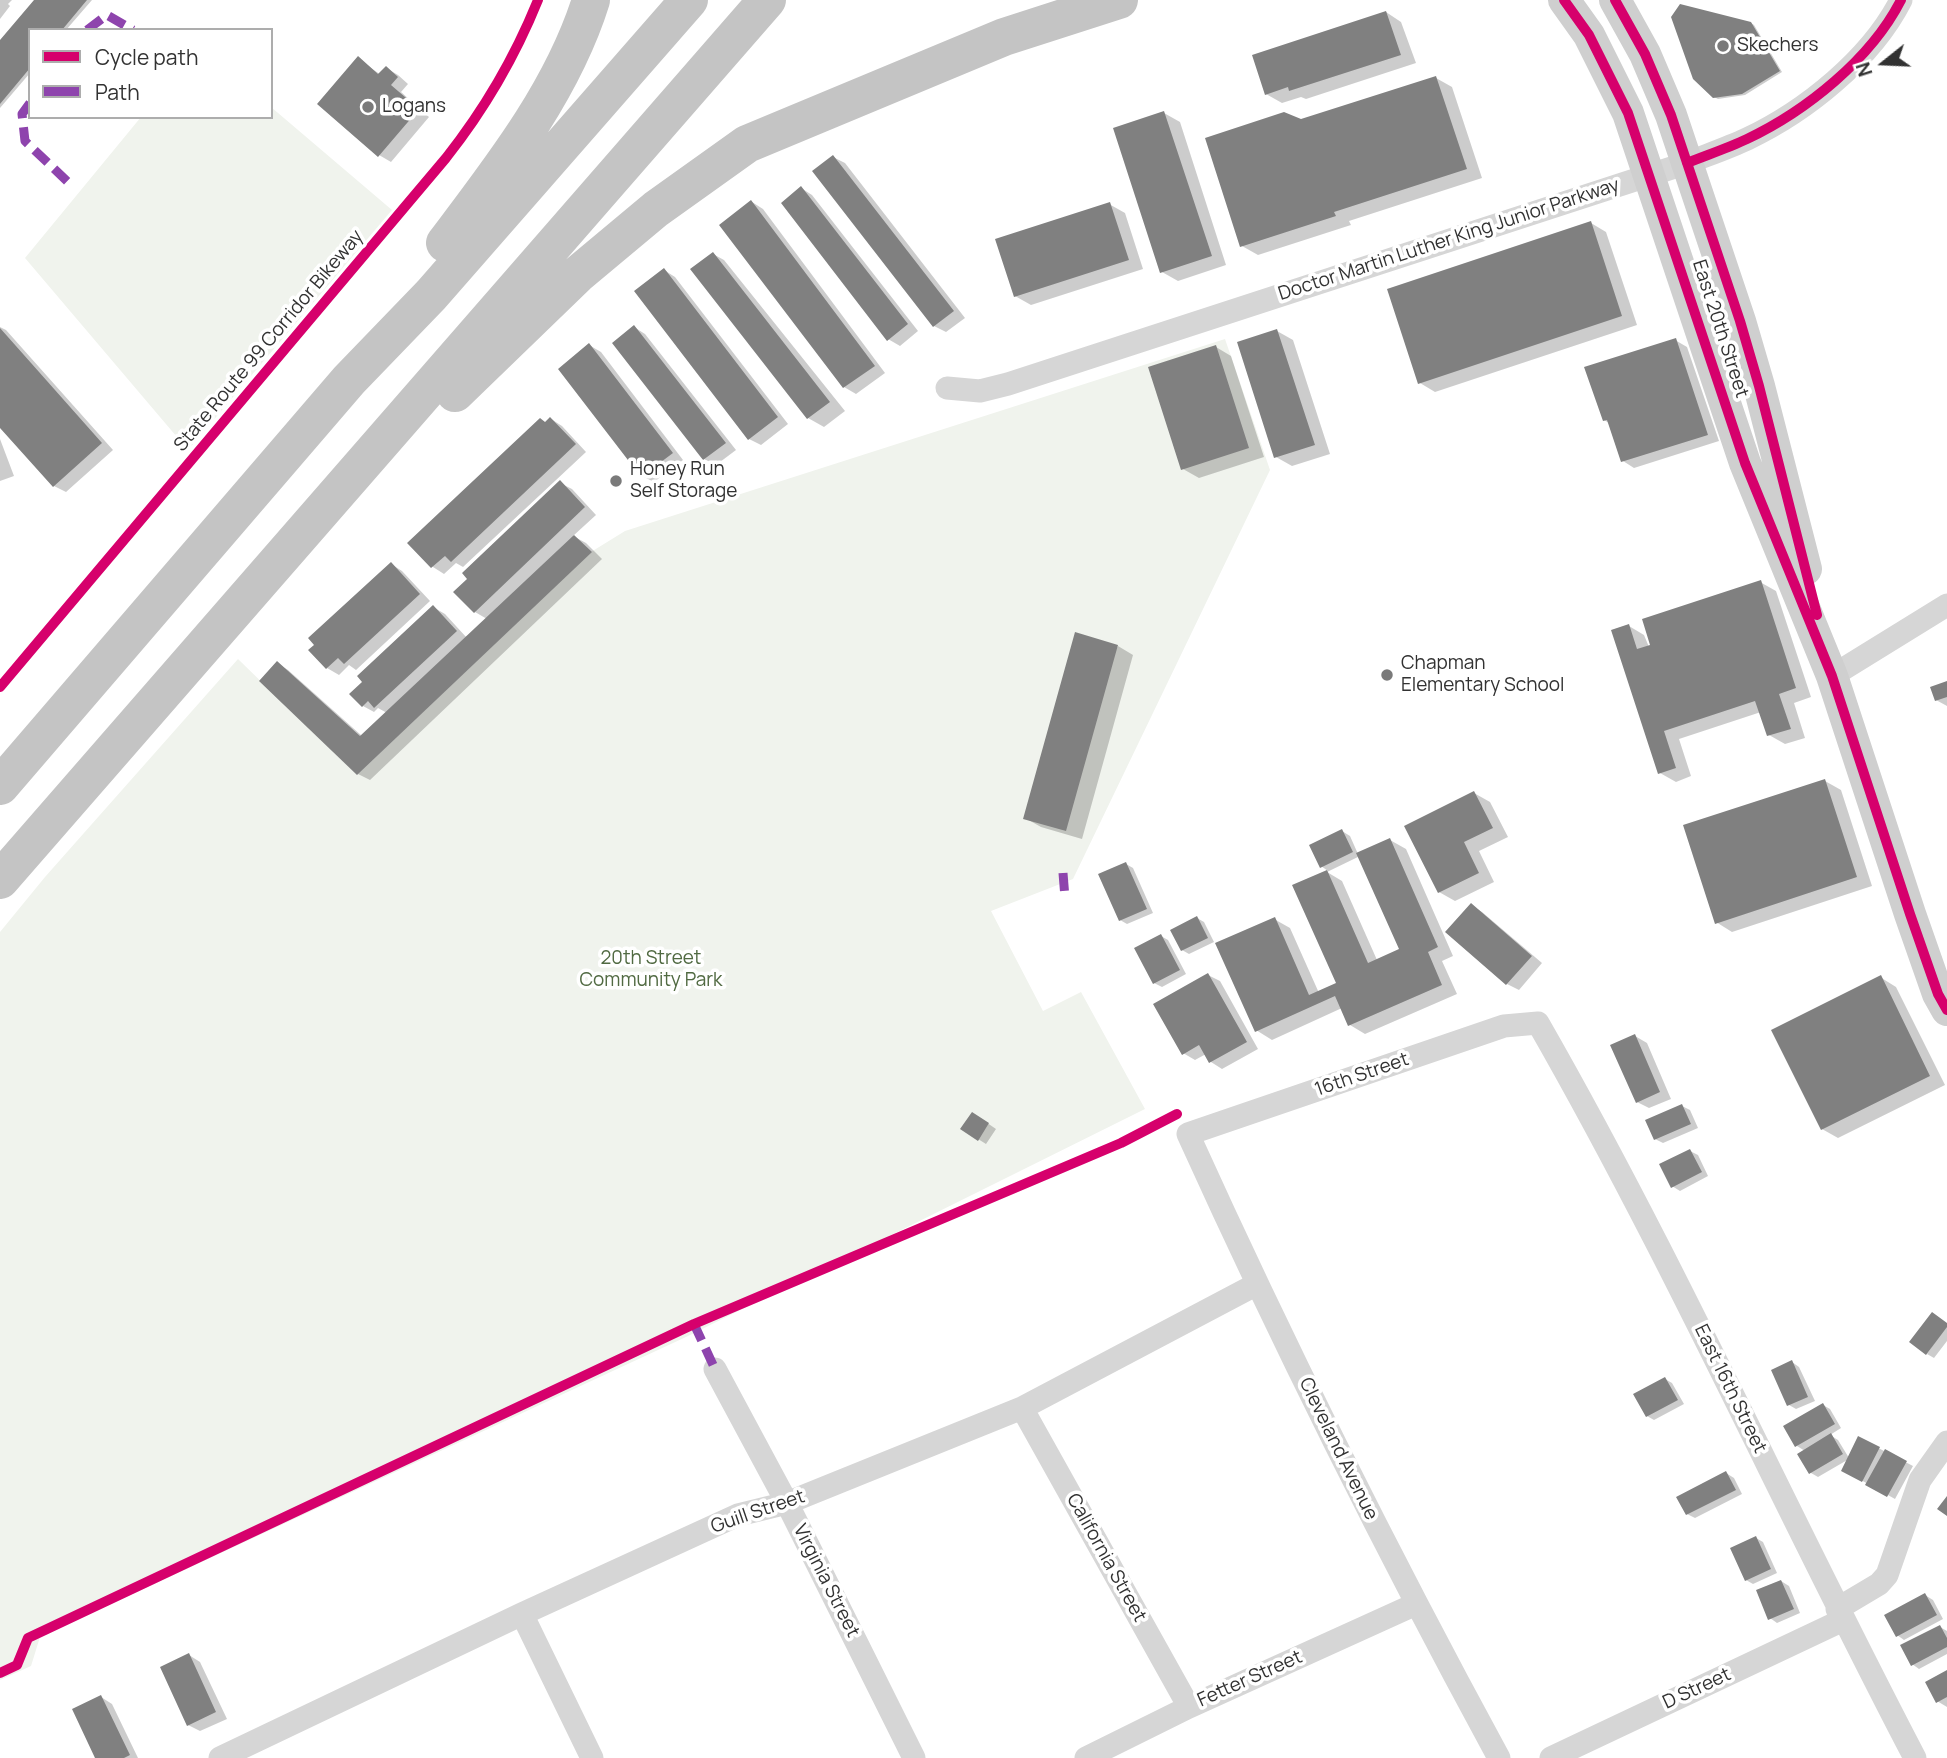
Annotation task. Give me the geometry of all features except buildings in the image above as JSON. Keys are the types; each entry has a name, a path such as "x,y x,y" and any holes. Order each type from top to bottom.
{"highway":[{"path":"349,380 417,279 507,162 549,95 591,0"},
{"path":"0,786 349,380 431,295 689,0"},
{"path":"0,880 767,0"},
{"path":"346,484 406,440 577,275 656,209 747,144 1004,37 1119,0"}],"street":[{"name":"East 20th Street","path":"1564,0 1589,35 1611,74 1628,113 1745,463 1832,676"},
{"name":"East 20th Street","path":"1615,0 1645,54 1663,95 1753,363 1832,676 1910,914 1938,994 1947,1010"},
{"name":"Doctor Martin Luther King Junior Parkway","path":"947,388 980,391 1008,384 1687,163 1748,139 1791,114 1835,82 1869,46 1901,0"},
{"path":"1832,676 1947,605"},
{"name":"16th Street","path":"1188,1134 1504,1026 1538,1023"},
{"name":"East 16th Street","path":"1538,1023 1608,1147 1719,1366 1840,1615 1915,1758"},
{"name":"Cleveland Avenue","path":"1188,1134 1257,1284 1416,1604 1499,1758"},
{"name":"Guill Street","path":"220,1758 250,1752 522,1614 738,1515 786,1503 1022,1408 1257,1284"},
{"name":"Virginia Street","path":"715,1369 786,1503 914,1758"},
{"name":"California Street","path":"1022,1408 1189,1707"},
{"name":"D Street","path":"1551,1758 1840,1615 1879,1584 1887,1575 1920,1480 1947,1442"},
{"name":"Fetter Street","path":"1086,1758 1189,1707 1416,1604"},
{"path":"522,1614 592,1758"}],"green space":[{"path":"273,109 392,210 188,450 25,258 139,119 273,119"},
{"name":"20th Street Community Park","path":"1225,339 1270,470 1073,879 991,911 1043,1011 1081,992 1145,1109 686,1337 40,1637 31,1666 0,1680 0,932 45,877 238,659 357,775 591,552 625,531"}],"marked path":[{"path":"90,28 107,15 130,28"},
{"path":"28,106 22,114 25,141 69,183"},
{"path":"1063,873 1065,898"},
{"path":"694,1324 715,1369"}],"cycle path":[{"name":"State Route 99 Corridor Bikeway","path":"0,687 446,158 498,82 538,0"},
{"path":"1564,0 1589,35 1628,113 1745,463 1832,676 1910,914 1938,994 1947,1010"},
{"path":"1615,0 1645,54 1671,115 1740,321 1817,615"},
{"path":"1687,163 1747,139 1792,114 1814,98 1855,63 1873,43 1901,0"},
{"path":"0,1673 17,1665 28,1638 694,1324 1121,1143 1177,1114"}],"place":[{"name":"Skechers","path":"1723,46"},
{"name":"Logans","path":"368,107"},
{"name":"Honey Run Self Storage","path":"616,481"},
{"name":"Chapman Elementary School","path":"1387,675"}]}
